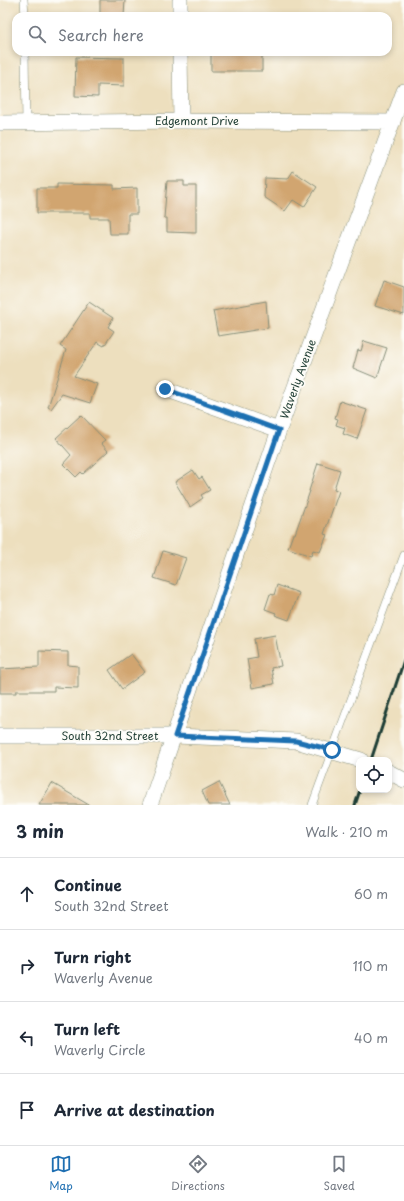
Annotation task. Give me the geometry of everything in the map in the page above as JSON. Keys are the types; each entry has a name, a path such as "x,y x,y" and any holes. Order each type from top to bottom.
{"street":[{"path":"180,0 180,12"},
{"path":"180,56 181,121"},
{"name":"Waverly Avenue","path":"150,805 279,430 404,91"},
{"name":"Edgemont Drive","path":"0,123 181,121 393,122"},
{"path":"165,389 279,430"},
{"name":"South 32nd Street","path":"0,736 175,736 296,741 332,750 356,758"},
{"path":"392,774 404,780"}],"lane":[{"path":"24,0 25,12"},
{"path":"25,56 26,123"},
{"path":"312,805 404,555"}],"building":[{"path":"100,0 125,0 124,12 100,12"},
{"path":"211,56 262,56 262,71 211,71"},
{"path":"76,57 124,58 124,86 98,85 98,97 75,96"},
{"path":"293,171 317,187 304,207 293,200 285,211 264,197 265,178 288,179"},
{"path":"167,181 184,181 184,186 196,186 196,233 167,232 167,218 164,218"},
{"path":"57,184 114,185 114,189 137,188 137,214 128,214 128,234 110,234 109,218 90,218 90,213 37,213 37,188 57,188"},
{"path":"384,280 404,287 404,315 375,306"},
{"path":"266,301 268,328 218,336 213,311"},
{"path":"89,302 113,318 108,327 114,331 104,346 97,342 74,376 97,384 90,403 62,394 51,409 48,407 66,350 60,346"},
{"path":"364,341 387,348 377,378 353,368 358,350 361,351"},
{"path":"340,401 367,410 357,439 343,434 345,428 336,425 338,419 335,418"},
{"path":"81,415 105,440 101,443 108,451 83,474 81,472 76,477 63,464 71,455 56,438"},
{"path":"318,463 340,470 334,489 339,491 324,534 327,535 320,552 313,550 311,556 288,548 293,534 295,534"},
{"path":"193,470 199,479 202,477 210,490 201,495 203,498 190,507 175,482"},
{"path":"163,551 186,558 176,585 154,578"},
{"path":"277,585 299,593 289,620 275,615 276,613 265,609 270,594 274,595"},
{"path":"275,635 281,666 271,668 274,684 252,688 247,659 257,657 254,639"},
{"path":"39,651 68,652 68,665 78,666 78,688 54,687 54,691 16,691 16,693 0,693 0,669 39,667"},
{"path":"131,654 145,672 122,689 109,670"},
{"path":"219,782 230,805 208,805 202,791"},
{"path":"52,783 67,792 89,805 39,805"}],"railway":[{"path":"372,757 404,660"},
{"path":"355,805 359,793"}],"route":[{"path":"165,389 279,430 175,736 296,741 332,750"}]}
